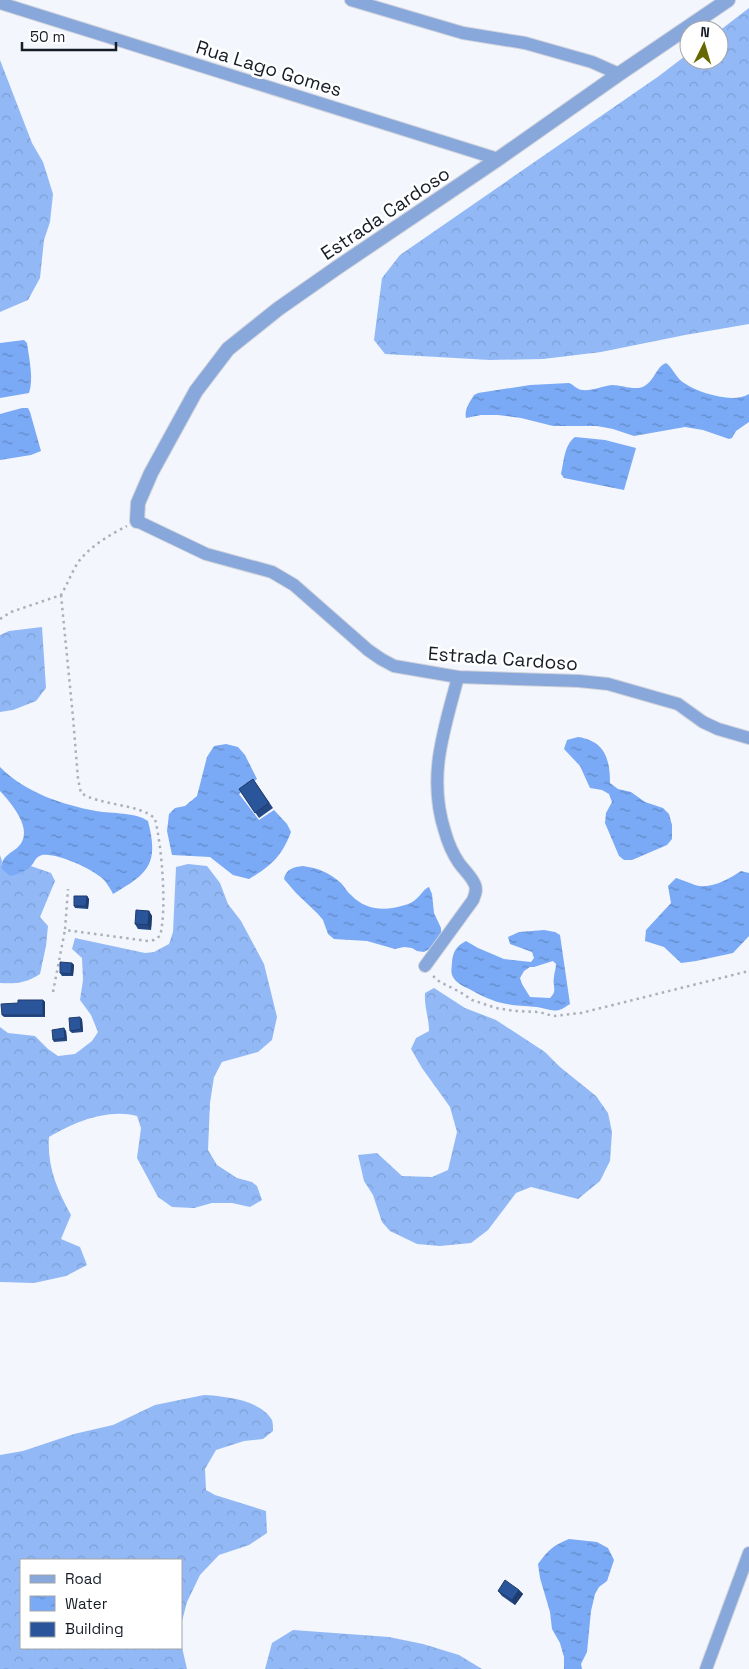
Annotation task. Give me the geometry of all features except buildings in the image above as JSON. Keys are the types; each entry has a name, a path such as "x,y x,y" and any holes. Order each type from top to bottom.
{"street":[{"path":"351,0 463,33 535,46 592,62 619,74"},
{"name":"Estrada Cardoso","path":"728,0 278,309 228,350 196,391 151,473 138,503 137,521 206,554 272,572 302,592 368,650 394,666 458,677 579,681 608,684 678,704 703,722 718,729 749,738"},
{"name":"Rua Lago Gomes","path":"0,3 498,159"},
{"path":"425,966 473,900 476,892 475,886 458,861 448,839 441,819 436,781 440,747 458,677"},
{"path":"706,1669 749,1553"}],"path":[{"path":"64,930 148,941 160,936 164,914 161,861 155,819 143,811 99,801 81,793 78,779 61,595 78,562 96,545 113,533 137,521"},
{"path":"0,619 12,612 61,595"},
{"path":"53,992 64,930 68,889"},
{"path":"425,966 440,982 472,1000 496,1008 539,1012 553,1016 581,1013 749,971"}],"green space":[{"path":"749,8 749,324 601,352 543,359 490,360 385,354 374,340 382,278 400,255 679,61 679,70 729,70 729,23"},
{"path":"0,60 32,143 43,162 53,194 50,222 44,240 40,278 28,300 0,312"},
{"path":"42,627 46,688 36,701 13,710 0,712 0,635 9,631"},
{"path":"0,855 2,861 1,868 21,873 31,866 51,873 55,881 40,917 48,926 40,974 26,981 16,983 0,983"},
{"path":"188,864 207,866 220,883 228,904 241,921 264,964 277,1017 272,1040 258,1052 222,1062 214,1077 210,1103 208,1150 217,1165 237,1178 252,1182 257,1186 262,1200 250,1207 232,1203 212,1203 194,1208 172,1207 158,1197 137,1158 141,1128 137,1116 115,1114 92,1118 69,1126 49,1137 51,1168 61,1196 71,1215 61,1239 80,1247 87,1265 66,1276 34,1283 0,1282 0,1027 8,1033 35,1036 58,1056 75,1054 92,1041 98,1032 91,1015 80,1000 83,980 82,958 72,949 75,938 145,953 154,952 169,944 173,932 176,867"},
{"path":"434,988 465,1008 496,1020 545,1052 560,1067 596,1096 608,1113 612,1132 610,1161 600,1181 578,1199 531,1187 516,1193 488,1230 471,1243 440,1246 417,1244 390,1231 382,1222 373,1195 364,1181 358,1155 377,1153 402,1176 432,1177 448,1170 457,1132 450,1107 411,1049 416,1038 429,1031 425,993"},
{"path":"204,1395 241,1400 267,1413 272,1420 273,1431 263,1439 244,1441 216,1450 205,1469 206,1490 215,1495 266,1511 267,1533 249,1545 219,1555 200,1575 187,1602 182,1621 182,1559 20,1559 20,1649 182,1649 182,1647 187,1669 0,1669 0,1455 23,1451 74,1434 113,1425 155,1405"},
{"path":"293,1630 389,1637 423,1644 459,1655 482,1669 265,1669 272,1643"}],"water":[{"path":"24,340 27,343 31,368 29,393 0,398 0,343"},
{"path":"666,363 681,381 707,394 734,398 749,394 749,422 736,431 732,438 729,439 703,430 685,427 634,436 597,426 553,426 521,418 498,415 481,415 466,418 468,406 474,395 478,393 530,385 569,383 582,390 612,385 638,388 649,382 660,367"},
{"path":"28,408 30,412 41,451 31,455 0,460 0,414"},
{"path":"575,437 605,440 636,448 624,490 564,478 561,474 565,454 571,440"},
{"path":"578,737 594,742 604,752 609,766 610,783 618,789 631,792 645,802 663,808 669,814 672,825 672,839 667,845 632,860 624,860 619,856 605,823 606,813 612,802 609,794 602,790 590,788 580,766 564,749 567,740"},
{"path":"226,744 238,747 245,755 257,779 239,794 259,820 274,810 287,824 291,832 284,848 275,860 264,870 249,879 233,875 210,857 172,855 167,831 169,814 175,808 185,806 197,796 207,757 214,746"},
{"path":"0,767 20,784 57,801 96,811 137,816 148,821 152,848 148,866 135,880 113,894 105,881 93,872 56,856 42,855 36,858 27,870 10,876 1,868 3,860 23,841 24,833 20,818 0,791"},
{"path":"303,866 319,870 337,879 357,900 370,907 384,909 410,903 429,887 432,894 434,913 441,928 441,933 431,948 424,952 404,947 395,949 367,941 334,939 328,934 323,920 318,914 284,879 286,873 291,869"},
{"path":"741,871 749,873 749,936 733,953 681,963 664,947 645,941 646,930 671,903 668,886 676,878 695,885 707,886 725,880"},
{"path":"544,930 560,935 570,1004 560,1010 553,1011 503,1003 480,995 454,979 451,971 453,955 457,947 466,941 504,959 531,962 534,958 532,952 510,944 508,937 519,932","holes":["553,961 556,964 554,990 550,998 530,997 520,978 524,971 530,967"]},
{"path":"569,1539 597,1542 608,1548 614,1560 607,1581 599,1587 595,1594 591,1611 587,1652 581,1664 582,1669 564,1669 564,1657 560,1643 552,1629 550,1612 538,1564 559,1543"}]}
